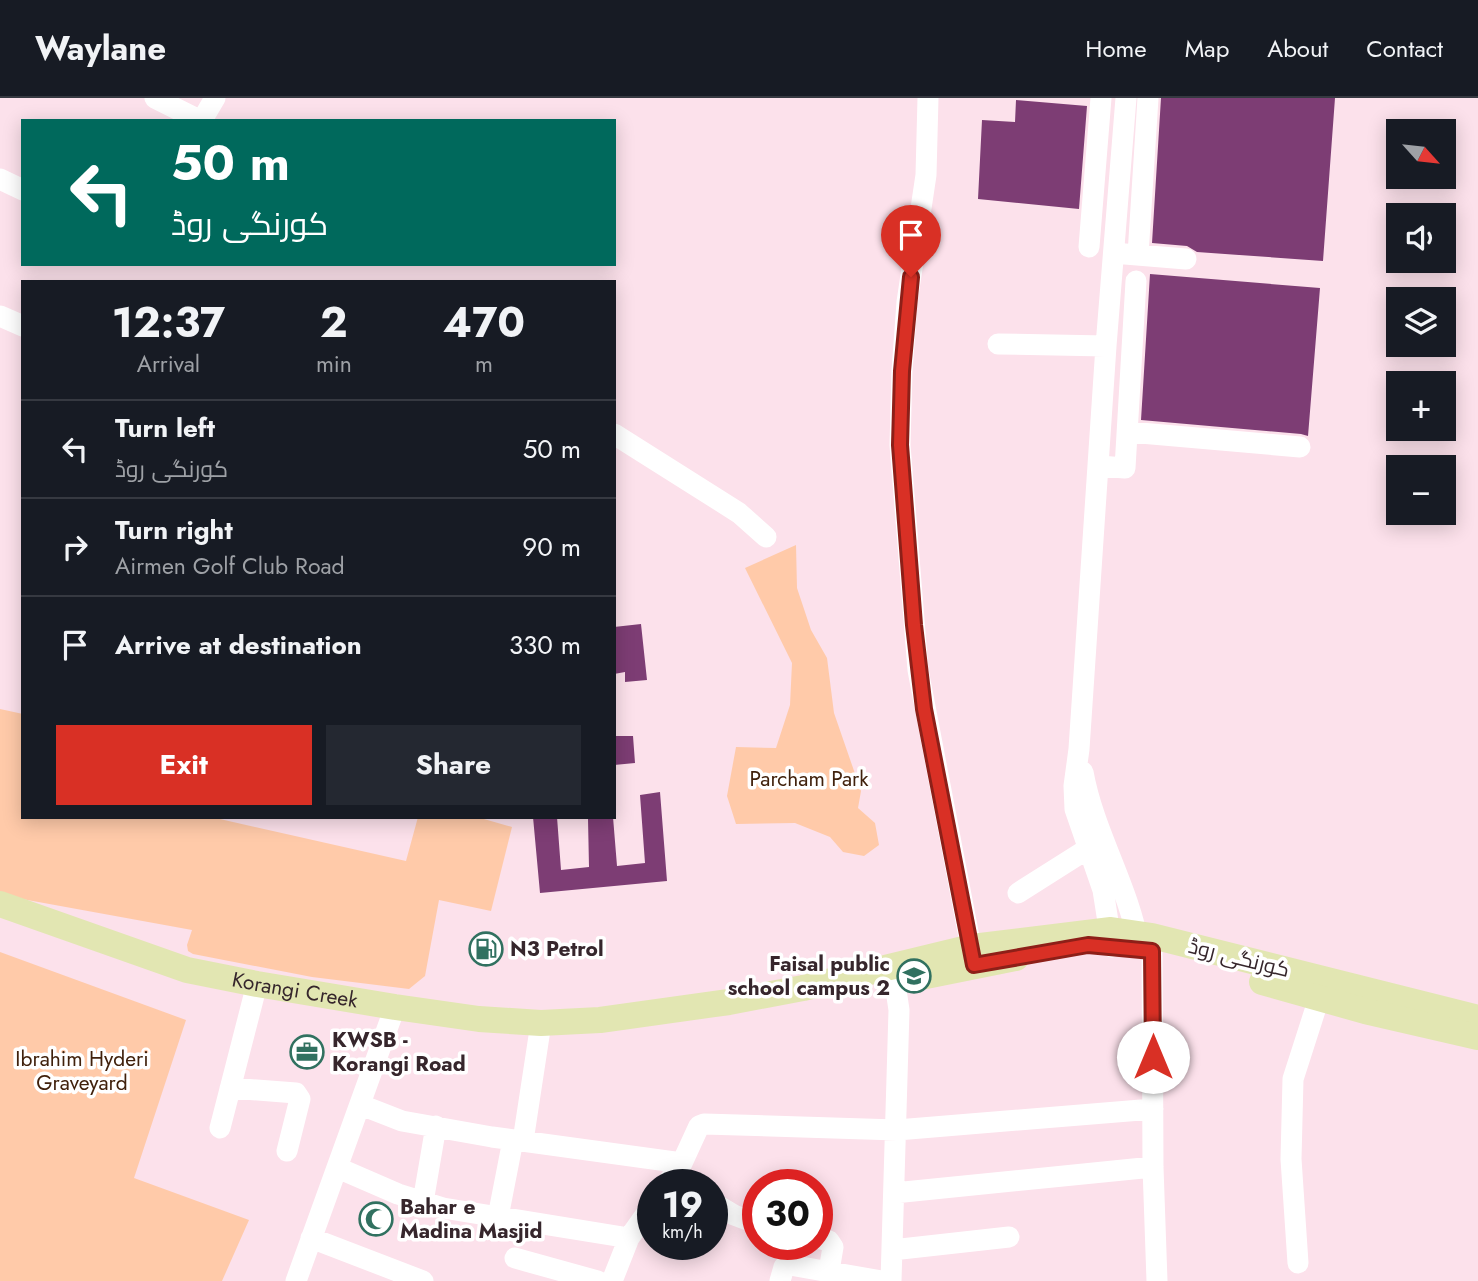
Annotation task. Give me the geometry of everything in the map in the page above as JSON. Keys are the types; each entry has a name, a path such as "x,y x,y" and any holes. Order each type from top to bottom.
{"main road":[{"name":"Korangi Creek","path":"0,904 187,970 257,984 480,1018 541,1023 600,1020"},
{"name":"کورنگی روڈ","path":"1134,941 1319,998 1478,1037"},
{"name":"کورنگی روڈ","path":"600,1020 729,1002 977,955 1134,941 1478,1018"},
{"name":"کورنگی روڈ","path":"600,1020 644,1023 754,1013 895,983 977,955"}],"street":[{"path":"155,98 197,119"},
{"path":"200,119 215,98"},
{"path":"928,98 926,175 907,302 900,445 918,670 977,955"},
{"path":"939,98 941,114 938,177 918,306 912,370 911,445 928,671 977,955"},
{"path":"1138,255 1148,98"},
{"path":"1089,247 1101,107 1125,108 1079,749 1095,844 1120,883 1134,941 1153,1110 1157,1281"},
{"path":"0,179 21,189"},
{"path":"1114,253 1186,259"},
{"path":"1099,466 1125,468 1136,281"},
{"path":"0,316 21,325"},
{"path":"998,344 1106,346"},
{"path":"1129,432 1300,446"},
{"path":"616,435 739,513 766,537"},
{"path":"1018,893 1095,844"},
{"path":"891,1281 899,1010 895,983"},
{"path":"220,1128 257,984"},
{"path":"1298,1263 1290,1158 1293,1079 1319,998"},
{"path":"296,1281 395,1007"},
{"path":"498,1217 518,1140 541,1023"},
{"path":"230,1088 296,1093 300,1099 287,1151"},
{"path":"361,1105 402,1121 682,1163"},
{"path":"678,1169 699,1126 704,1124 897,1130 1153,1110"},
{"path":"423,1202 436,1126"},
{"path":"894,1192 1153,1167"},
{"path":"338,1168 398,1194 443,1208 629,1238"},
{"path":"611,1281 629,1238 637,1227"},
{"path":"892,1250 1009,1237"},
{"path":"311,1238 392,1275 423,1281"},
{"path":"515,1258 598,1281"},
{"path":"829,1271 831,1260"},
{"path":"780,1281 784,1267 790,1265 882,1281"}],"green space":[{"name":"Parcham Park","path":"796,545 797,588 811,630 827,658 834,713 861,791 858,808 875,823 879,845 864,856 843,852 830,837 795,823 736,824 727,796 736,747 776,748 790,705 792,663 745,568"},
{"path":"0,709 21,714 21,819 220,819 406,861 417,819 484,819 512,827 491,911 439,900 425,976 409,989 312,977 193,954 188,951 187,945 192,930 0,895"},
{"name":"Ibrahim Hyderi Graveyard","path":"0,952 186,1020 134,1178 249,1220 222,1281 0,1281"}],"building":[{"path":"1161,98 1335,98 1323,261 1197,252 1187,246 1152,243"},
{"path":"1016,100 1087,106 1079,209 978,199 982,120 1015,122"},
{"path":"1150,274 1320,288 1308,436 1141,420"},
{"path":"641,624 647,680 625,682 625,672 616,674 616,627"},
{"path":"616,736 633,736 635,763 616,765"},
{"path":"660,792 667,881 540,893 533,819 557,819 561,870 589,867 588,819 613,819 617,866 645,863 640,795"}],"place":[{"name":"N3 Petrol","path":"486,949"},
{"name":"Faisal public school campus 2","path":"914,976"},
{"name":"KWSB - Korangi Road","path":"307,1052"},
{"name":"Bahar e Madina Masjid","path":"376,1219"}],"route":[{"path":"911,277 902,371 900,445 907,558 924,709 974,965 1088,945 1152,951 1153,1057"}]}
